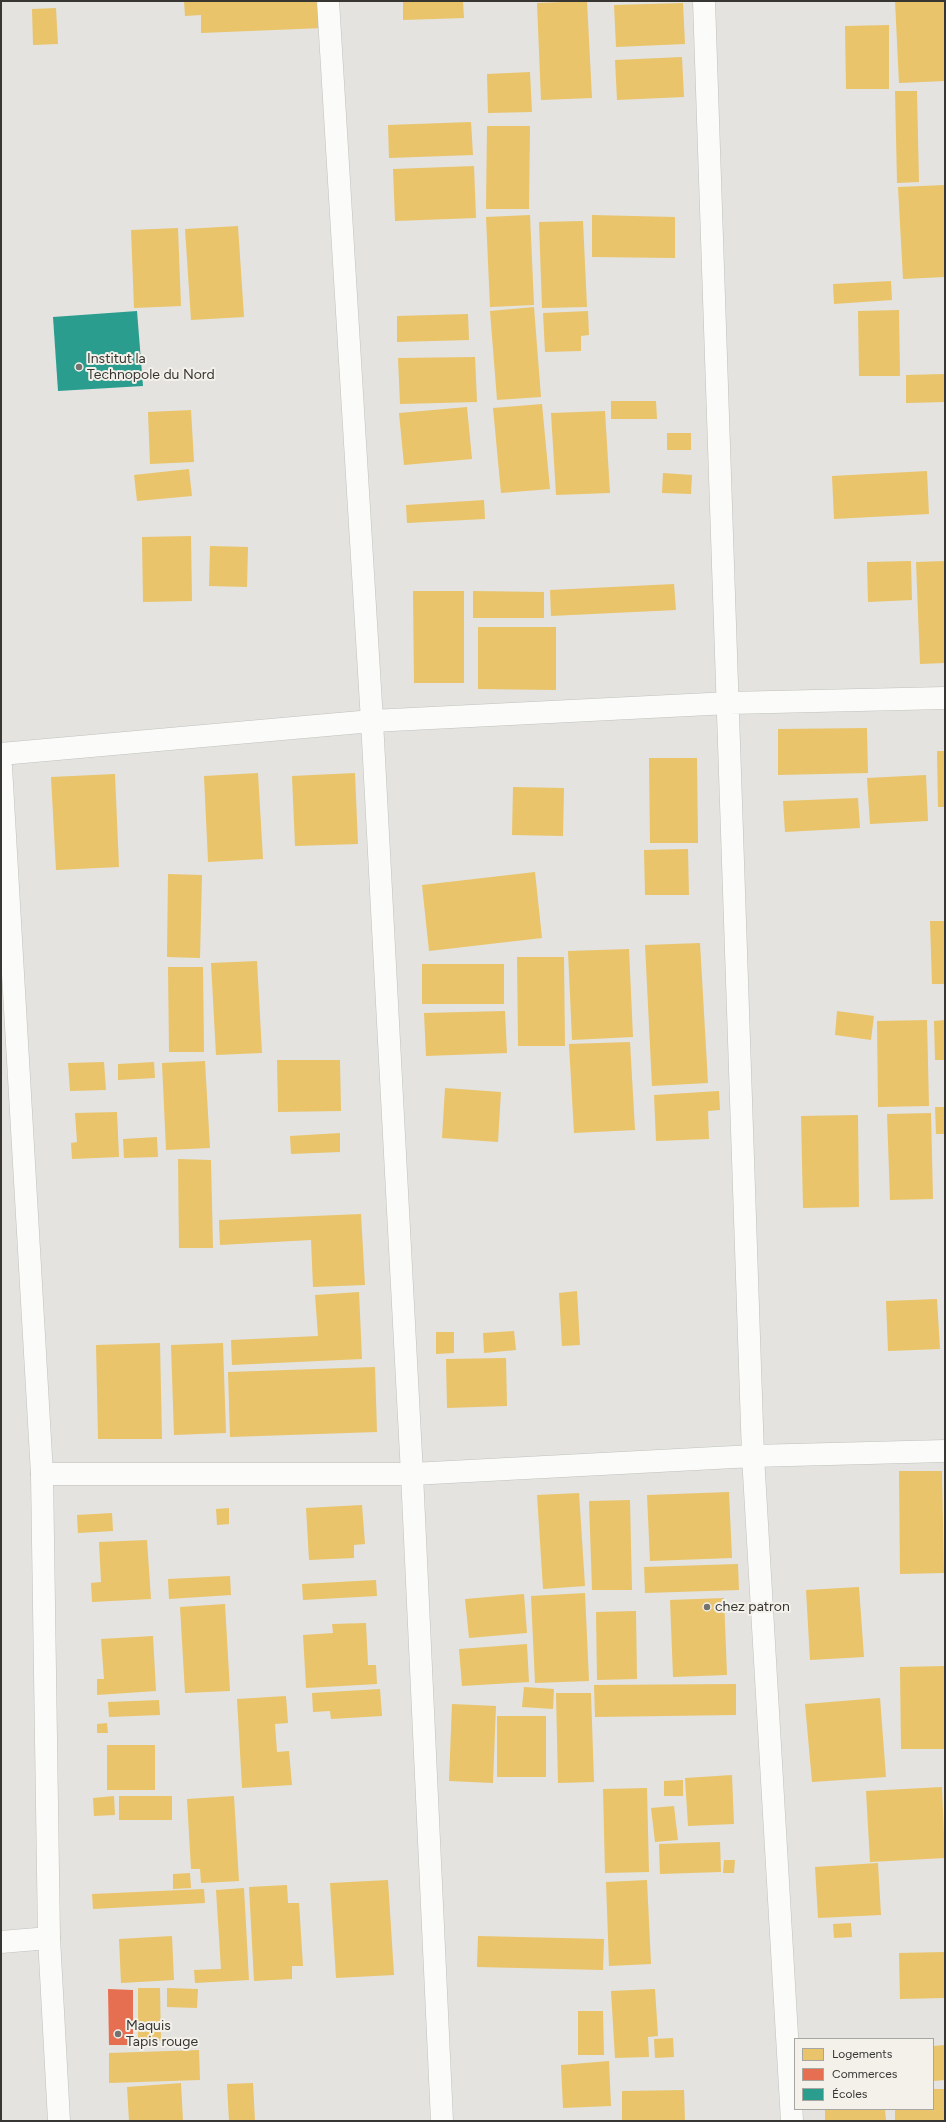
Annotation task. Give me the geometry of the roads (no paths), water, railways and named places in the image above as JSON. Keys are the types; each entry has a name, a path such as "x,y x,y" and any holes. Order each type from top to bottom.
{"street":[{"path":"328,1 372,721 412,1474 442,2121"},
{"path":"704,1 753,1456 792,2121"},
{"path":"1,754 372,721 728,703 945,698"},
{"path":"1,767 4,862 42,1474 49,1938 59,2121"},
{"path":"42,1474 412,1474 753,1456 945,1451"},
{"path":"1,1942 49,1938"}],"place":[{"name":"Institut la Technopole du Nord","path":"79,367"},
{"name":"chez patron","path":"707,1607"},
{"name":"Maquis Tapis rouge","path":"118,2034"}]}
